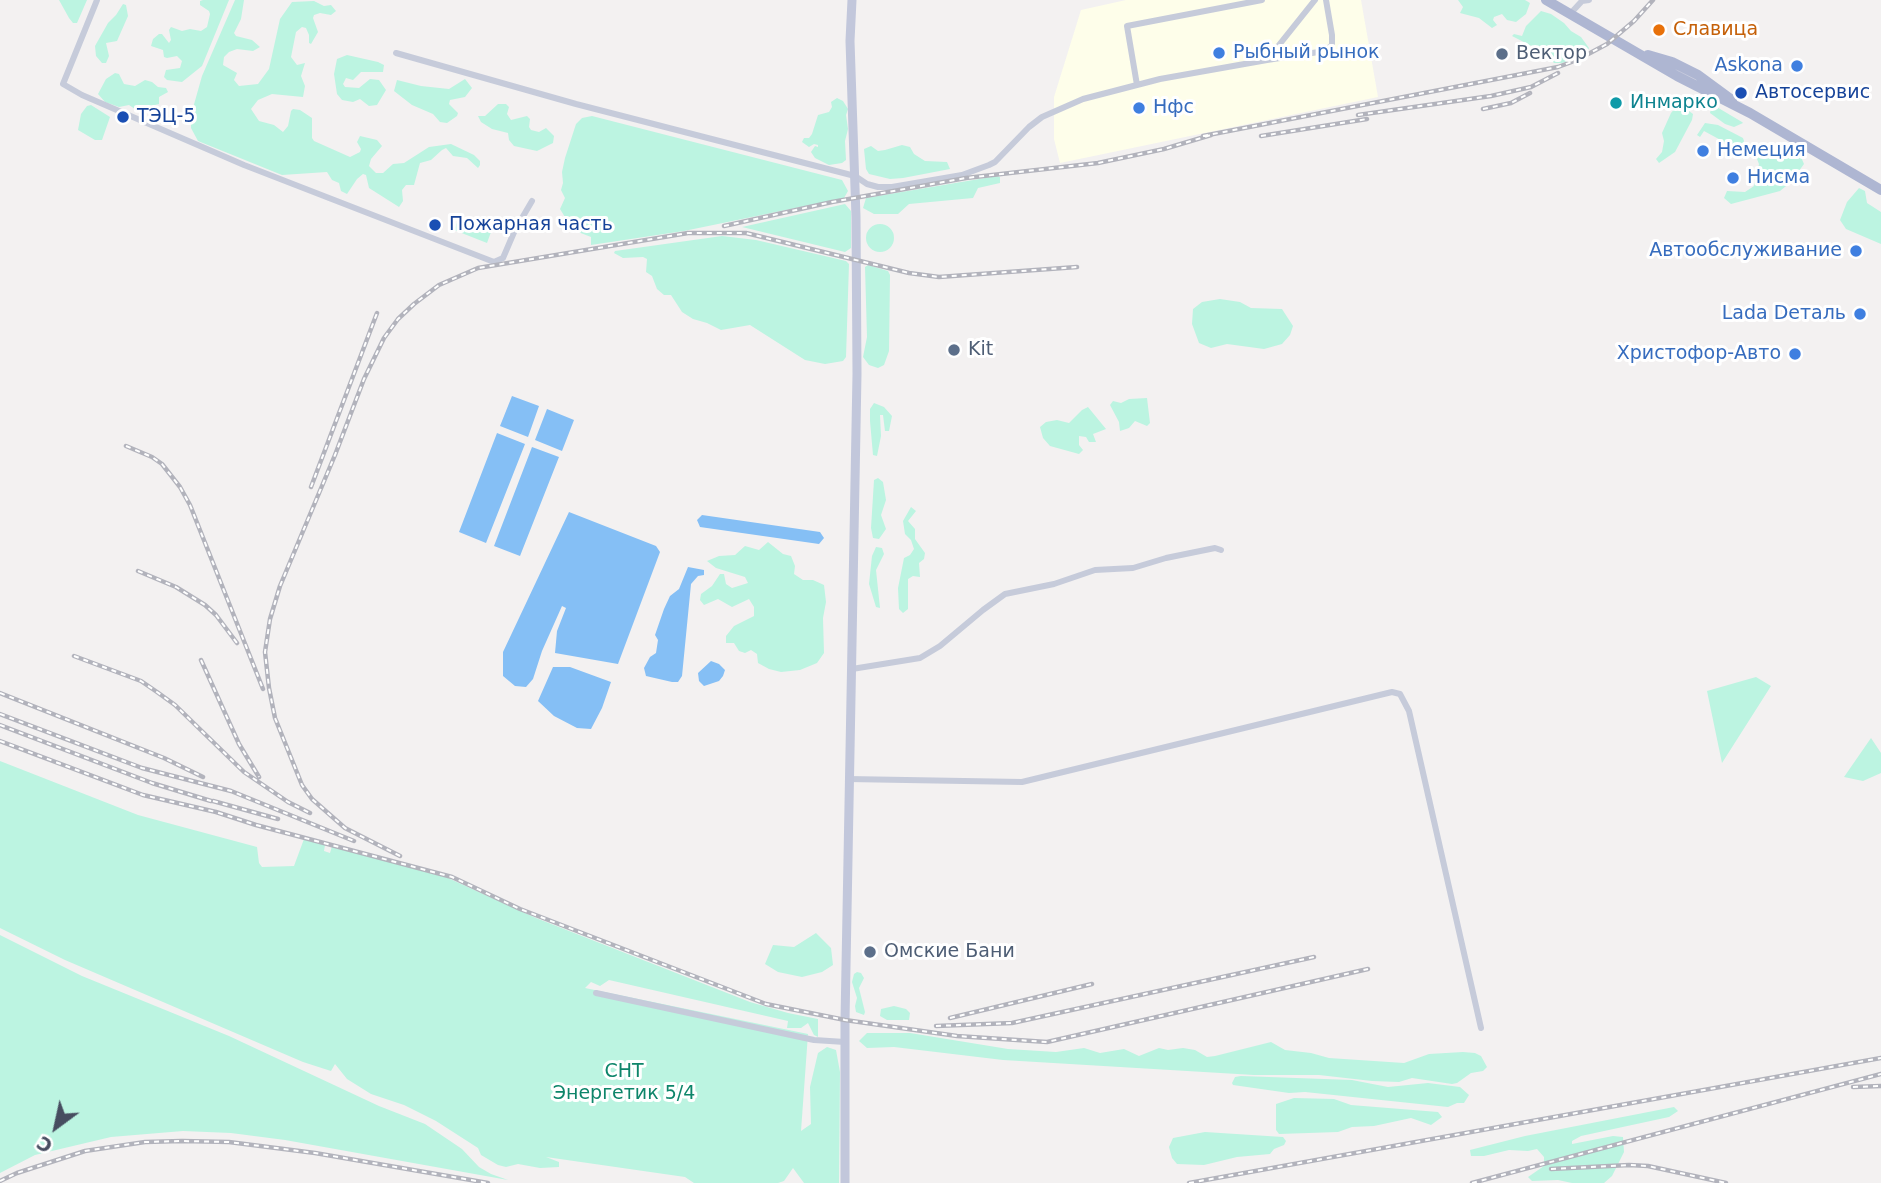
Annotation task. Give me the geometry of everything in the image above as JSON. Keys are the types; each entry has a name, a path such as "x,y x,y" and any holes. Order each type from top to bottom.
{"main road":[{"path":"1546,0 1631,49 1672,62 1698,75 1741,107 1881,190"}],"street":[{"path":"97,0 63,84 82,95 244,165 494,262 503,258 532,201"},
{"path":"845,1183 848,779 857,374 855,176 850,41 852,0"},
{"path":"1137,85 1128,26 1262,0"},
{"path":"1267,60 1315,0"},
{"path":"396,53 576,104 855,176 878,187 892,187 962,175 995,162 1029,127 1059,108 1083,99 1137,85 1325,51 1332,45 1326,0"},
{"path":"1570,14 1582,1 1589,0"},
{"path":"852,669 920,658 940,646 1005,594 1054,584 1095,570 1133,568 1178,555 1215,548 1221,550"},
{"path":"848,779 1022,782 1392,692 1400,694 1409,711 1481,1028"},
{"path":"596,993 814,1040 845,1042"}],"shaded area":[{"name":"Рыбный рынок","path":"1126,0 1361,0 1378,97 1060,163 1054,139 1054,97 1081,10"}],"green space":[{"path":"59,0 87,0 77,23 73,23 69,18"},
{"path":"203,0 229,0 202,66 182,82 167,80 164,77 166,70 180,68 182,61 177,56 164,57 163,50 151,46 153,39 162,34 169,43 171,27 182,31 201,31 207,27 210,14 200,5"},
{"path":"235,0 244,0 241,19 234,33 252,40 260,47 253,51 237,49 224,57 223,65 237,73 234,80 239,86 258,84 269,69 280,19 292,2 314,1 324,6 331,5 336,11 331,15 314,15 318,32 311,44 306,28 302,27 296,32 291,57 297,65 305,63 301,76 305,86 303,97 272,94 258,100 251,109 259,121 274,125 283,132 288,126 291,111 300,110 312,118 314,141 350,157 360,152 357,142 360,136 377,140 382,146 371,159 369,166 376,173 383,173 393,164 404,163 429,147 451,144 474,155 480,161 478,168 467,158 453,156 446,148 431,160 420,163 414,185 406,185 402,190 403,201 399,207 369,188 366,175 363,174 347,194 341,191 339,183 332,180 327,172 282,175 198,141 191,128 191,115 202,76"},
{"path":"1458,0 1525,0 1530,3 1526,14 1516,22 1507,20 1502,14 1494,17 1497,25 1492,28 1479,18 1460,13 1463,7"},
{"path":"123,4 126,5 128,16 117,41 106,43 109,56 106,63 102,63 96,56 95,46"},
{"path":"1541,11 1551,14 1581,37 1589,48 1587,51 1562,63 1554,63 1545,53 1512,36 1522,36 1526,26"},
{"path":"347,55 384,65 383,72 361,72 353,80 346,78 343,84 345,87 359,88 370,79 379,80 386,90 377,105 369,106 360,99 353,102 342,100 337,94 334,74 337,59"},
{"path":"115,73 119,74 124,84 135,86 145,80 166,88 168,92 159,97 159,104 151,106 144,113 129,105 119,107 105,102 98,94 106,79"},
{"path":"465,79 472,88 465,97 450,100 449,104 458,113 447,123 440,122 433,114 412,105 394,91 397,80 449,89"},
{"path":"837,98 843,101 848,109 846,160 829,165 815,158 811,152 818,145 809,147 802,142 812,134 818,115 829,112 831,102"},
{"path":"498,104 506,104 509,107 507,114 511,120 527,116 531,130 539,132 546,128 554,136 553,143 537,151 514,146 508,133 492,129 481,122 478,116 485,116"},
{"path":"91,105 110,117 102,140 95,140 78,130 81,114"},
{"path":"1682,106 1693,114 1692,120 1675,152 1659,163 1656,159 1662,152 1662,133 1671,113 1676,107"},
{"path":"1715,106 1743,123 1734,127 1725,124 1710,113"},
{"path":"592,116 842,180 848,191 844,198 684,231 591,245 591,237 573,230 560,209 565,198 561,190 562,172 576,124 582,118"},
{"path":"1705,123 1718,125 1743,138 1741,148 1739,150 1704,131 1700,137 1697,135"},
{"path":"1746,143 1766,149 1788,151 1801,157 1804,164 1791,182 1780,191 1731,204 1724,198 1727,191 1745,192 1754,186 1756,178 1759,164 1745,149"},
{"path":"902,145 910,147 914,154 925,161 947,162 950,169 890,179 869,174 864,149 871,146 878,151"},
{"path":"1000,177 1000,183 978,188 973,198 909,204 898,214 874,214 863,208 866,198"},
{"path":"1859,188 1865,191 1867,203 1881,212 1881,244 1846,229 1840,220 1847,202"},
{"path":"845,204 851,211 851,248 845,252 742,227"},
{"path":"458,220 491,232 487,243 454,230"},
{"path":"880,224 890,228 894,238 890,248 880,252 870,248 866,238 870,228"},
{"path":"722,236 756,240 846,261 849,264 846,357 843,361 825,364 805,360 750,325 721,330 693,319 682,312 671,295 664,295 657,289 652,276 646,272 647,259 623,258 614,253"},
{"path":"868,265 888,271 890,275 889,351 884,365 878,368 869,365 863,357 867,337 865,267"},
{"path":"1220,299 1240,302 1251,308 1282,309 1293,326 1290,335 1282,344 1264,349 1227,344 1211,348 1199,343 1192,324 1193,309 1202,302"},
{"path":"1147,398 1150,423 1147,426 1135,421 1129,428 1120,431 1119,422 1110,405 1113,401 1121,403 1129,399"},
{"path":"874,403 884,407 892,416 889,431 885,431 883,415 880,415 881,436 877,456 873,455 870,421 870,409"},
{"path":"1088,407 1106,429 1093,434 1096,442 1089,442 1086,437 1079,436 1079,445 1083,450 1079,454 1050,446 1043,438 1040,427 1046,422 1057,420 1069,423"},
{"path":"878,478 883,482 886,500 881,515 886,529 879,539 873,538 871,528 874,480"},
{"path":"911,507 916,511 908,521 915,529 915,539 925,553 924,559 919,563 920,577 913,576 908,579 908,609 903,613 899,609 898,588 904,558 914,549 905,534 903,521"},
{"path":"768,542 783,554 791,556 795,566 794,574 803,580 813,580 824,585 824,653 817,663 800,670 781,672 769,669 758,663 757,654 751,650 745,653 739,651 734,643 726,643 726,636 734,626 754,616 754,607 749,599 732,607 718,599 704,605 700,600 701,594 712,586 720,574 724,574 726,584 732,588 748,583 745,577 716,568 707,561 719,556 735,555 745,546 759,550"},
{"path":"876,547 882,548 884,554 876,570 880,608 876,607 869,584 872,556"},
{"path":"1756,677 1771,686 1722,763 1707,691"},
{"path":"1871,738 1881,753 1881,773 1863,781 1844,777"},
{"name":"СНТ Энергетик 5/4","path":"0,761 138,815 257,847 262,867 294,866 304,839 325,845 324,851 330,853 332,846 448,878 536,918 750,1002 818,1019 818,1037 808,1023 801,1028 787,1028 788,1021 609,980 600,986 591,982 585,988 808,1034 801,1131 811,1124 810,1087 818,1053 827,1047 836,1050 840,1072 839,1183 804,1183 793,1168 784,1181 778,1183 694,1183 685,1177 546,1157 559,1162 559,1167 498,1165 481,1155 478,1148 436,1121 404,1105 371,1094 347,1079 335,1064 331,1071 303,1062 65,960 0,928"},
{"path":"816,933 831,948 833,965 822,972 802,977 778,972 765,964 773,945 794,947"},
{"path":"0,935 82,976 229,1036 379,1106 425,1124 462,1149 479,1167 508,1180 285,1140 231,1133 183,1131 111,1137 35,1155 0,1173"},
{"path":"857,972 864,978 859,988 864,1015 856,1012 855,1006 857,998 852,982"},
{"path":"894,1006 906,1009 910,1013 909,1020 887,1020 880,1016 881,1009"},
{"path":"867,1033 910,1033 1008,1049 1056,1052 1084,1048 1100,1053 1124,1049 1139,1056 1159,1048 1183,1048 1195,1050 1207,1057 1271,1042 1285,1050 1329,1058 1404,1063 1429,1054 1463,1052 1481,1056 1487,1067 1452,1084 1412,1078 1399,1082 1319,1075 1254,1075 1003,1060 894,1047 867,1048 859,1041"},
{"path":"1235,1077 1352,1080 1388,1087 1428,1083 1460,1087 1469,1095 1464,1103 1448,1107 1305,1092 1289,1093 1233,1085"},
{"path":"1294,1098 1334,1099 1351,1105 1438,1112 1442,1117 1431,1125 1411,1118 1374,1126 1352,1127 1338,1132 1279,1134 1276,1130 1276,1104"},
{"path":"1674,1107 1678,1111 1669,1117 1581,1136 1572,1141 1572,1144 1613,1136 1623,1137 1624,1152 1612,1176 1604,1183 1532,1181 1528,1177 1544,1166 1544,1157 1537,1149 1471,1156 1470,1150 1525,1136"},
{"path":"1205,1132 1283,1137 1286,1141 1270,1154 1237,1157 1204,1165 1177,1164 1169,1147 1173,1138"}],"water":[{"path":"512,396 539,406 528,437 500,426"},
{"path":"547,409 574,420 562,451 535,440"},
{"path":"497,433 525,444 486,543 459,532"},
{"path":"532,447 559,457 520,556 494,546"},
{"path":"569,512 656,546 660,552 618,664 555,653 557,631 566,608 562,606 533,679 526,687 515,686 503,676 503,652"},
{"path":"702,515 820,532 824,538 819,544 700,527 697,520"},
{"path":"688,567 704,570 704,575 698,576 691,584 682,676 678,682 672,682 646,676 644,668 650,657 656,653 658,640 655,635 664,609 670,596 679,589"},
{"path":"711,661 725,670 719,681 704,686 699,681 698,673"},
{"path":"553,667 570,667 611,682 591,729 577,728 554,716 538,701"}],"railway":[{"path":"1203,136 1558,67 1607,44 1653,0"},
{"path":"1358,115 1491,96 1531,87 1558,73"},
{"path":"1483,109 1511,103 1530,93"},
{"path":"1261,136 1367,119"},
{"path":"724,226 832,202 966,178 1098,163 1164,149 1211,135"},
{"path":"400,856 345,828 312,799 302,785 275,718 265,652 270,619 280,586 364,379 384,338 414,304 439,285 478,268 688,233 746,233 909,273 939,277 1077,267"},
{"path":"311,487 377,313"},
{"path":"126,446 162,464 180,487 190,505 263,689"},
{"path":"138,571 176,587 205,605 237,643"},
{"path":"74,656 141,681 175,705 244,772 288,802 310,813"},
{"path":"201,660 239,744 259,777"},
{"path":"0,693 164,758 203,777"},
{"path":"0,714 142,768 231,791 354,841"},
{"path":"0,725 152,783 211,801"},
{"path":"0,741 143,795 216,812 452,877 520,909 766,1004 845,1020 957,1036 1047,1042 1368,969"},
{"path":"213,801 278,819"},
{"path":"936,1026 1012,1023 1314,957"},
{"path":"950,1018 1092,984"},
{"path":"1189,1183 1881,1058"},
{"path":"1472,1183 1881,1074"},
{"path":"1853,1087 1881,1086"},
{"path":"0,1181 85,1151 145,1142 182,1141 229,1142 315,1153 488,1183"},
{"path":"1551,1169 1648,1166 1726,1183"}],"place":[{"name":"Славица","path":"1659,30"},
{"name":"Рыбный рынок","path":"1219,53"},
{"name":"Вектор","path":"1502,54"},
{"name":"Askona","path":"1797,66"},
{"name":"Автосервис","path":"1741,93"},
{"name":"Инмарко","path":"1616,103"},
{"name":"Нфс","path":"1139,108"},
{"name":"ТЭЦ-5","path":"123,117"},
{"name":"Немеция","path":"1703,151"},
{"name":"Нисма","path":"1733,178"},
{"name":"Пожарная часть","path":"435,225"},
{"name":"Автообслуживание","path":"1856,251"},
{"name":"Lada Dеталь","path":"1860,314"},
{"name":"Kit","path":"954,350"},
{"name":"Христофор-Авто","path":"1795,354"},
{"name":"Омские Бани","path":"870,952"}]}
